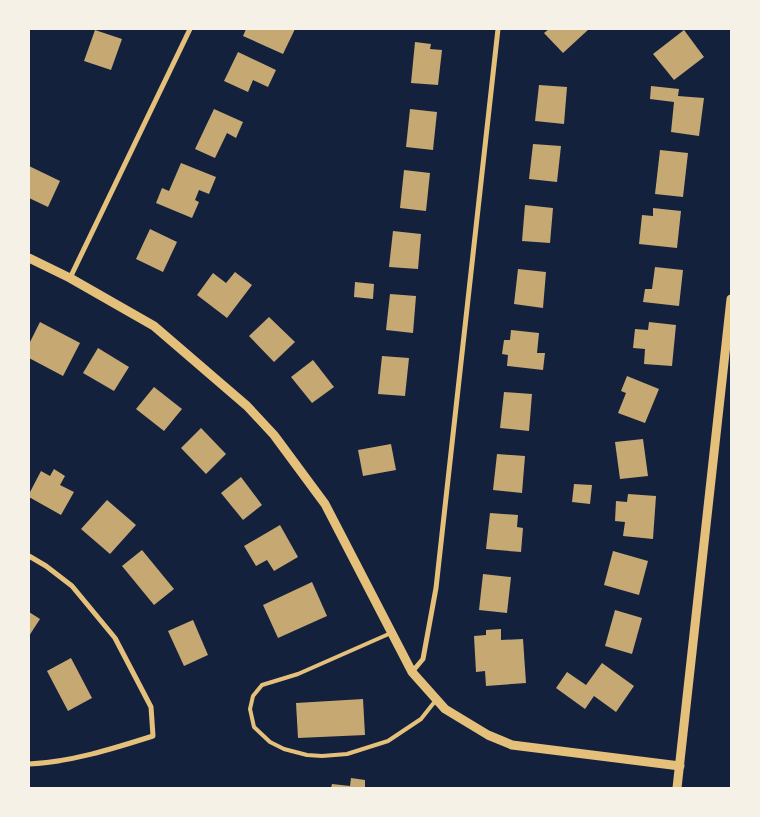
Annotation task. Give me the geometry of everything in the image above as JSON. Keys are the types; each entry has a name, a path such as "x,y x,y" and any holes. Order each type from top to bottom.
{"street":[{"path":"70,278 190,29"},
{"path":"412,672 423,659 436,588 498,29"},
{"path":"29,258 70,278 154,326 247,406 274,435 325,504 412,672 445,709 488,735 512,745 680,766"},
{"path":"677,788 731,299"},
{"path":"29,556 46,566 72,586 114,638 151,707 152,736 110,750 50,763 29,764"}],"lane":[{"path":"391,633 298,674 262,685 253,696 250,709 254,727 270,742 284,749 307,755 347,754 388,741 421,719 436,700"}],"building":[{"path":"246,29 295,29 283,54 243,36"},
{"path":"549,29 589,29 563,53 544,33"},
{"path":"95,30 122,39 111,70 84,61"},
{"path":"684,30 704,57 674,80 653,54"},
{"path":"415,42 431,44 430,49 442,50 438,85 411,83"},
{"path":"238,52 276,70 268,87 253,80 248,92 224,81"},
{"path":"539,85 567,87 564,124 535,121"},
{"path":"651,86 679,89 678,96 704,98 699,136 671,132 674,102 650,99"},
{"path":"214,109 243,122 236,138 227,133 215,158 195,149"},
{"path":"410,109 437,112 433,150 406,147"},
{"path":"533,144 561,146 557,182 529,179"},
{"path":"660,150 688,153 683,197 655,194"},
{"path":"181,163 216,177 209,194 199,190 195,200 199,202 192,218 156,203 162,188 169,191"},
{"path":"29,166 60,181 48,207 29,198"},
{"path":"404,170 430,173 426,211 400,208"},
{"path":"525,205 553,208 550,243 522,241"},
{"path":"653,208 681,211 677,248 639,244 642,215 653,216"},
{"path":"150,229 177,242 163,272 136,259"},
{"path":"393,231 421,234 418,269 389,267"},
{"path":"655,267 683,270 679,306 643,302 645,289 652,289"},
{"path":"518,269 546,272 543,308 514,304"},
{"path":"235,272 252,285 227,318 197,295 213,273 226,283"},
{"path":"355,282 374,284 373,299 354,297"},
{"path":"390,294 416,296 413,333 386,330"},
{"path":"269,317 295,342 274,362 249,336"},
{"path":"40,322 80,343 63,376 29,358 29,344"},
{"path":"649,322 676,325 672,366 644,364 645,349 633,348 635,329 648,330"},
{"path":"511,330 539,333 537,353 545,353 543,370 507,366 508,355 502,354 504,340 510,340"},
{"path":"98,348 129,367 114,391 83,373"},
{"path":"382,356 409,358 405,396 378,394"},
{"path":"313,360 334,387 312,403 291,377"},
{"path":"627,376 659,389 645,423 618,413 626,393 621,391"},
{"path":"154,387 182,409 164,431 136,409"},
{"path":"504,392 532,394 529,431 500,428"},
{"path":"201,428 226,454 206,474 181,448"},
{"path":"643,439 648,476 620,479 615,442"},
{"path":"391,444 396,470 363,476 358,450"},
{"path":"497,454 525,456 522,493 493,490"},
{"path":"54,469 65,476 60,485 74,492 61,515 29,497 41,471 50,476"},
{"path":"241,477 262,505 243,520 221,493"},
{"path":"574,484 592,485 590,504 572,502"},
{"path":"628,494 656,496 653,539 623,536 625,522 615,521 616,501 627,502"},
{"path":"107,500 136,525 110,554 81,529"},
{"path":"490,513 518,515 517,527 523,528 521,552 486,549"},
{"path":"280,525 298,557 274,571 267,560 256,566 244,546"},
{"path":"142,550 174,589 154,605 122,566"},
{"path":"613,551 648,561 639,595 604,585"},
{"path":"483,574 511,577 507,613 479,610"},
{"path":"312,582 327,616 278,638 263,605"},
{"path":"615,610 642,618 632,654 605,646"},
{"path":"29,612 40,619 29,636"},
{"path":"193,620 208,655 184,666 168,631"},
{"path":"501,629 501,640 523,639 526,683 486,686 485,671 476,672 474,636 486,635 486,630"},
{"path":"71,658 92,698 68,711 47,671"},
{"path":"602,663 634,686 616,712 594,696 585,709 556,688 567,672 586,685"},
{"path":"363,699 365,735 298,738 296,703"},
{"path":"351,778 365,780 365,787 368,788 331,788 332,784 350,786"}]}
